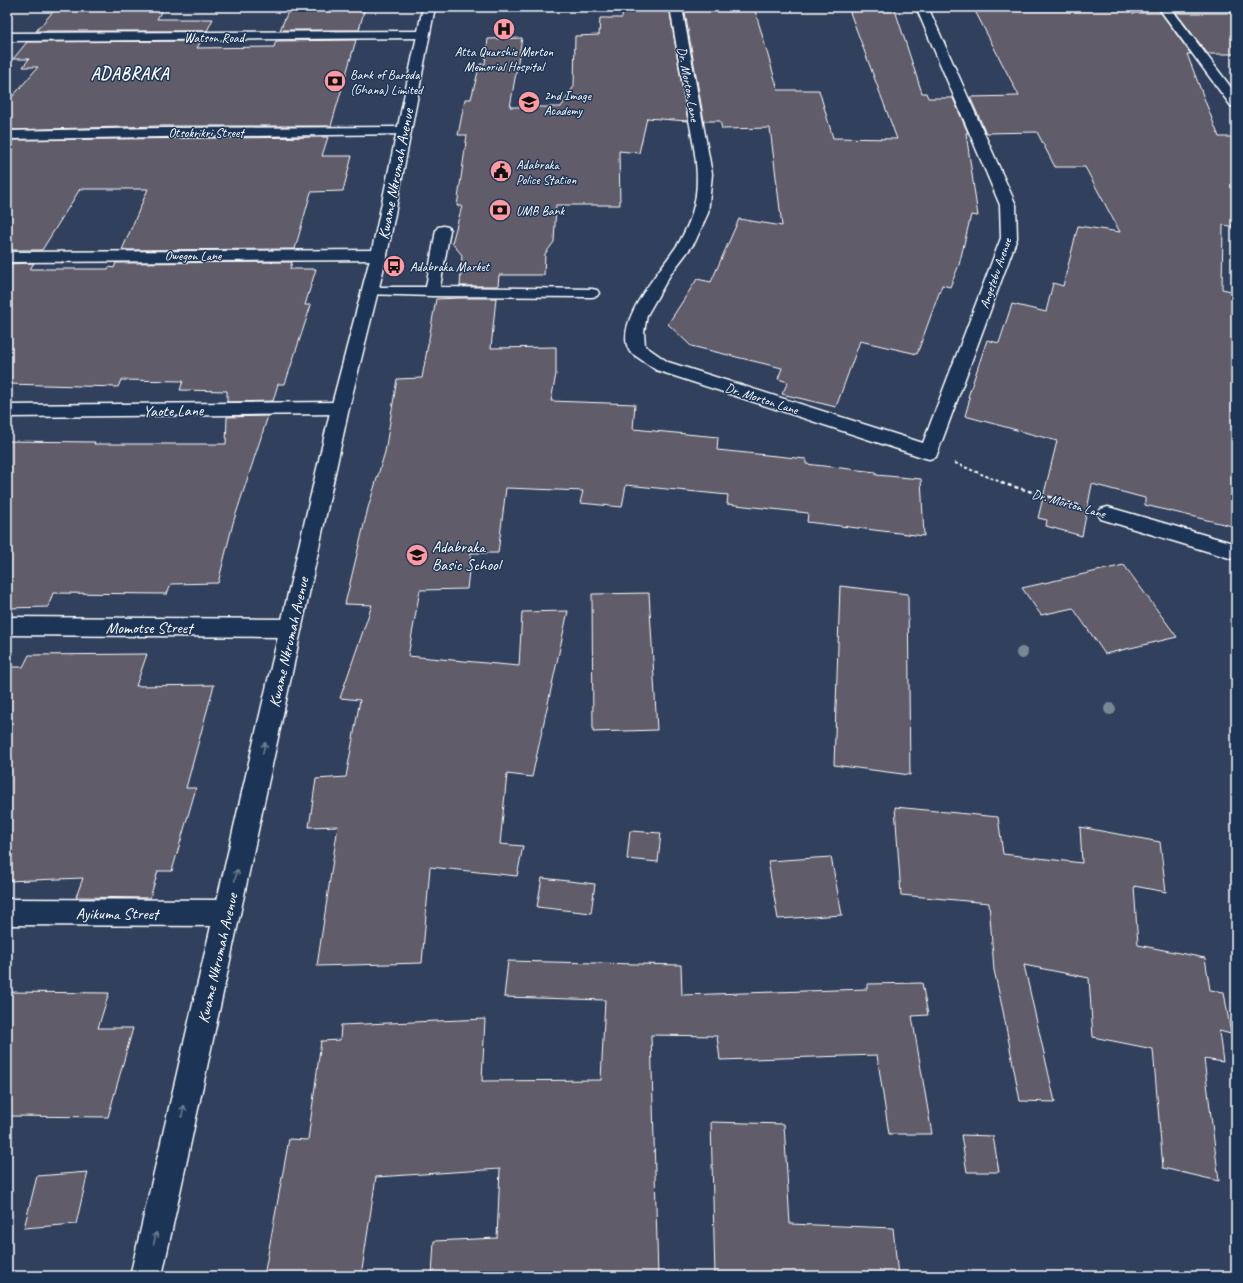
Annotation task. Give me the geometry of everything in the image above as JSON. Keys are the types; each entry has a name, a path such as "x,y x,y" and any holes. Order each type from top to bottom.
{"street":[{"name":"Kwame Nkrumah Avenue","path":"146,1276 340,408 379,255 428,7"},
{"name":"Dr. Morton Lane","path":"676,7 705,174 700,213 686,242 663,274 639,315 635,332 636,348 662,366 929,452"},
{"name":"Angetebu Avenue","path":"922,7 1008,205 1009,238 929,452"},
{"path":"1164,7 1236,104"},
{"name":"Watson Road","path":"7,37 422,35"},
{"name":"Otsokrikri Street","path":"7,135 161,132 404,131"},
{"name":"Owegon Lane","path":"7,257 379,255"},
{"name":"Yaote Lane","path":"7,411 340,408"},
{"name":"Dr. Morton Lane","path":"1108,514 1236,552"},
{"name":"Momotse Street","path":"7,626 291,628"},
{"name":"Ayikuma Street","path":"7,912 227,913"}],"lane":[{"path":"432,292 443,230"},
{"path":"370,291 592,293"}],"path":[{"name":"Dr. Morton Lane","path":"929,452 1001,483 1108,514"}],"building":[{"path":"57,7 164,7 157,19 213,19 207,31 36,31"},
{"path":"290,7 365,7 359,30 280,30"},
{"path":"623,7 669,7 688,121 647,118 639,153 619,151 620,205 556,205 554,242 545,254 544,275 499,275 498,286 460,286 462,255 452,243 462,206 457,206 467,135 458,135 465,99 471,99 480,64 485,64 488,39 522,38 510,107 561,107 574,86 575,36 599,35 600,18 622,18"},
{"path":"684,7 754,7 778,90 819,90 833,138 897,139 848,7 894,7 922,93 926,93 928,98 953,98 968,133 966,133 978,216 971,215 959,265 950,287 942,285 917,354 860,341 836,407 782,394 788,382 778,379 782,368 691,346 668,324 697,279 711,282 739,219 782,226 770,128 722,129 720,121 704,121"},
{"path":"973,7 1127,7 1132,13 1161,13 1191,54 1187,54 1219,137 1236,137 1236,227 1223,225 1222,289 1236,292 1236,527 1145,505 1145,498 1092,484 1082,536 1046,526 1047,520 1038,518 1057,441 965,416 970,398 968,397 987,340 999,343 1012,304 1046,312 1053,283 1063,286 1078,226 1120,232 1085,167 1055,167 1037,132 986,133 970,97 1019,96"},
{"path":"1176,13 1236,13 1236,54 1208,54"},
{"path":"356,40 331,126 161,126 7,130 7,103 38,67 23,67 29,59 13,59 27,42 201,41 197,48 274,47 276,41"},
{"path":"328,137 322,156 352,156 343,191 311,192 295,249 122,250 148,189 80,189 42,250 7,250 7,140"},
{"path":"292,262 290,269 316,269 305,305 311,305 285,384 278,384 273,401 227,402 227,391 180,390 183,381 121,380 118,387 7,384 7,264 34,263 30,269 108,269 109,267 114,268 116,263"},
{"path":"496,298 491,348 556,347 556,374 551,401 635,404 633,429 718,437 717,450 806,459 806,464 876,472 876,475 921,479 924,536 807,522 808,513 727,504 728,495 626,485 622,507 580,503 583,491 506,488 498,553 471,553 467,589 420,590 408,656 519,666 522,612 568,611 532,777 507,774 500,844 523,846 517,876 430,867 422,963 317,966 338,826 309,827 316,779 346,777 360,700 340,698 372,605 345,604 368,508 385,452 397,379 422,378 436,299"},
{"path":"268,416 233,523 218,583 171,584 167,594 53,593 48,607 7,608 7,441 95,442 94,444 226,444 227,417"},
{"path":"1124,565 1177,637 1105,654 1073,608 1041,615 1022,588"},
{"path":"840,586 908,594 910,775 834,765"},
{"path":"649,593 657,730 593,732 592,594"},
{"path":"147,654 136,686 214,685 186,788 196,788 172,871 158,871 150,898 76,897 83,878 7,881 7,667 23,667 29,655"},
{"path":"895,807 998,817 1003,854 1082,863 1080,827 1160,842 1166,892 1134,886 1138,945 1205,958 1210,990 1224,992 1231,1034 1219,1031 1223,1062 1204,1059 1219,1181 1163,1168 1153,1049 1093,1037 1089,978 1024,965 1055,1102 1020,1101 994,970 989,903 901,895"},
{"path":"630,831 661,833 658,862 627,859"},
{"path":"831,857 842,915 778,919 768,861"},
{"path":"542,878 595,884 591,913 537,907"},
{"path":"508,961 681,965 682,995 867,989 867,984 922,983 928,1015 912,1016 932,1134 889,1134 877,1055 720,1060 717,1036 651,1035 658,1276 432,1276 434,1241 497,1238 500,1169 376,1177 361,1276 264,1276 289,1139 308,1140 321,1041 340,1040 341,1025 485,1019 482,1081 601,1080 605,1000 504,997"},
{"path":"7,992 109,993 98,1028 133,1028 108,1117 7,1116"},
{"path":"711,1122 784,1124 790,1224 893,1228 898,1276 715,1276"},
{"path":"961,1135 993,1136 999,1172 967,1172"},
{"path":"88,1172 76,1224 24,1228 37,1176"}],"place":[{"name":"Atta Quarshie Merton Memorial Hospital","path":"504,29"},
{"name":"Bank of Baroda (Ghana) Limited","path":"335,81"},
{"name":"2nd Image Academy","path":"529,102"},
{"name":"Adabraka Police Station","path":"501,171"},
{"name":"UMB Bank","path":"500,210"},
{"name":"Adabraka Market","path":"394,266"},
{"name":"Adabraka Basic School","path":"417,555"}],"district":[{"name":"ADABRAKA","path":"130,73"}]}
